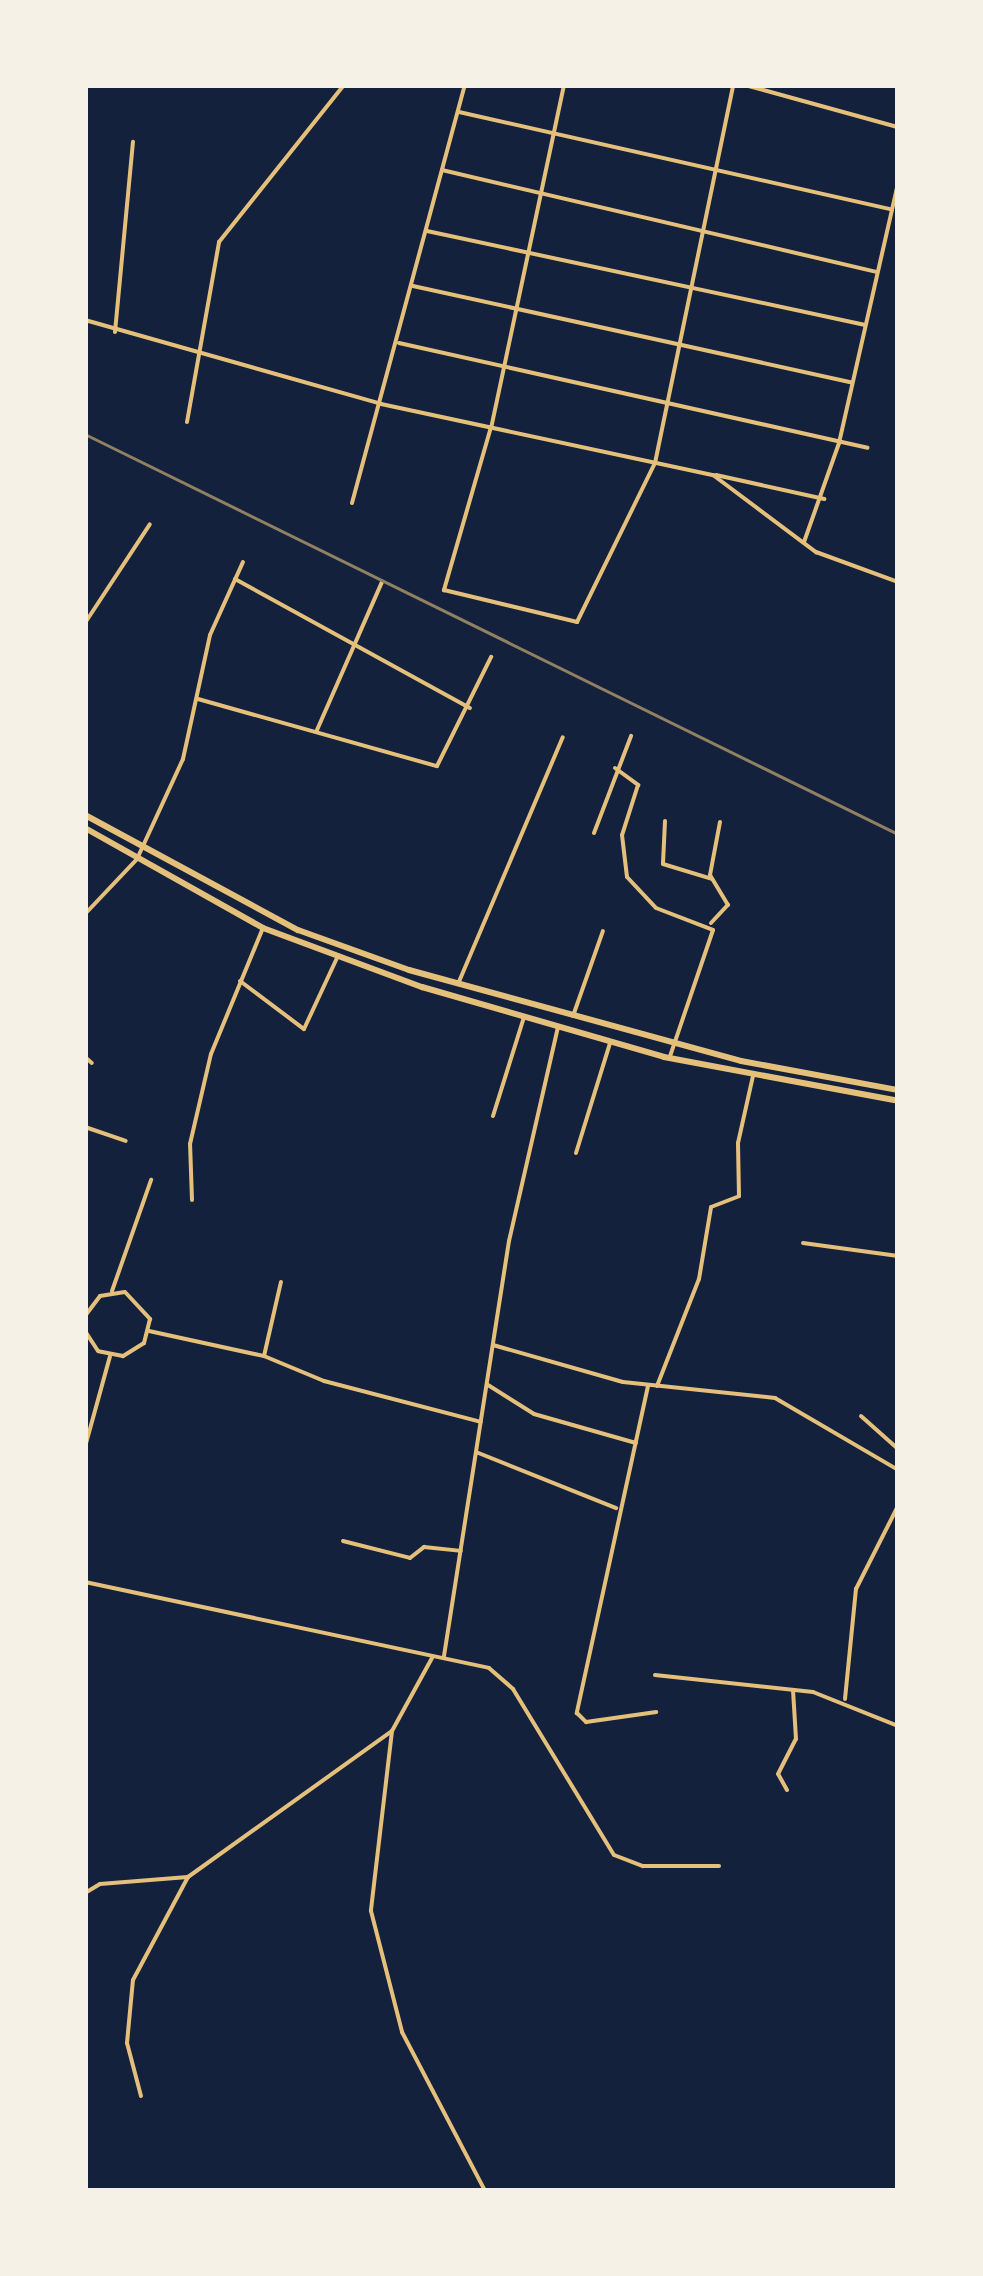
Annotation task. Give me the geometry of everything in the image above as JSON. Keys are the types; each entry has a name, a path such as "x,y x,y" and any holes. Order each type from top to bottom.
{"main road":[{"path":"85,815 298,930 458,984 674,1044 898,1090"},
{"path":"85,828 263,928 336,958 670,1058 898,1102"}],"street":[{"path":"186,422 197,352 228,224 325,119 344,85"},
{"path":"352,503 399,343 466,85"},
{"path":"564,85 491,427 444,590 577,622 655,463 664,402 733,85"},
{"path":"745,85 898,127"},
{"path":"459,112 890,209"},
{"path":"115,332 133,142"},
{"path":"442,170 876,272"},
{"path":"804,542 824,498 839,443 898,184"},
{"path":"427,230 864,325"},
{"path":"413,286 852,382"},
{"path":"85,320 115,332 381,404 824,498"},
{"path":"399,343 867,448"},
{"path":"714,475 804,542 898,582"},
{"path":"85,623 150,524"},
{"path":"85,914 138,859 143,848 198,699 210,635 243,562"},
{"path":"236,579 470,708"},
{"path":"317,730 351,642 382,582"},
{"path":"198,699 437,766 470,708 491,656"},
{"path":"594,833 614,768 631,736"},
{"path":"458,984 562,738"},
{"path":"614,768 638,784 622,835 627,877 656,908 711,923"},
{"path":"665,821 663,864 712,880 728,905 711,923 670,1058"},
{"path":"712,880 720,822"},
{"path":"192,1200 190,1144 240,980 263,928"},
{"path":"572,1016 604,931"},
{"path":"240,980 304,1028 336,958"},
{"path":"493,1116 524,1017"},
{"path":"444,1656 493,1345 558,1027"},
{"path":"576,1153 611,1042"},
{"path":"85,1057 92,1063"},
{"path":"656,1386 699,1279 710,1208 739,1196 738,1143 753,1076"},
{"path":"85,1127 126,1141"},
{"path":"85,1316 112,1291 152,1180"},
{"path":"803,1242 898,1256"},
{"path":"264,1356 281,1282"},
{"path":"110,1356 134,1352 150,1332 145,1306 112,1291"},
{"path":"85,1331 110,1356"},
{"path":"150,1332 264,1356 324,1382 481,1422"},
{"path":"493,1345 648,1386 784,1400 898,1470"},
{"path":"85,1446 110,1356"},
{"path":"487,1384 534,1414 636,1443"},
{"path":"648,1386 618,1508 577,1713 586,1722 656,1712"},
{"path":"861,1416 898,1449"},
{"path":"476,1452 618,1508"},
{"path":"845,1701 856,1589 898,1506"},
{"path":"343,1542 410,1558 424,1547 462,1551"},
{"path":"85,1582 444,1656 504,1676 614,1855 642,1866 719,1866"},
{"path":"433,1656 392,1731 371,1911 402,2032 485,2191"},
{"path":"655,1675 793,1690 845,1701 898,1726"},
{"path":"787,1790 778,1774 796,1739 793,1690"},
{"path":"140,2096 127,2043 133,1980 188,1878 392,1731"},
{"path":"85,1893 100,1884 188,1878"}],"railway":[{"path":"85,434 898,834"}]}
